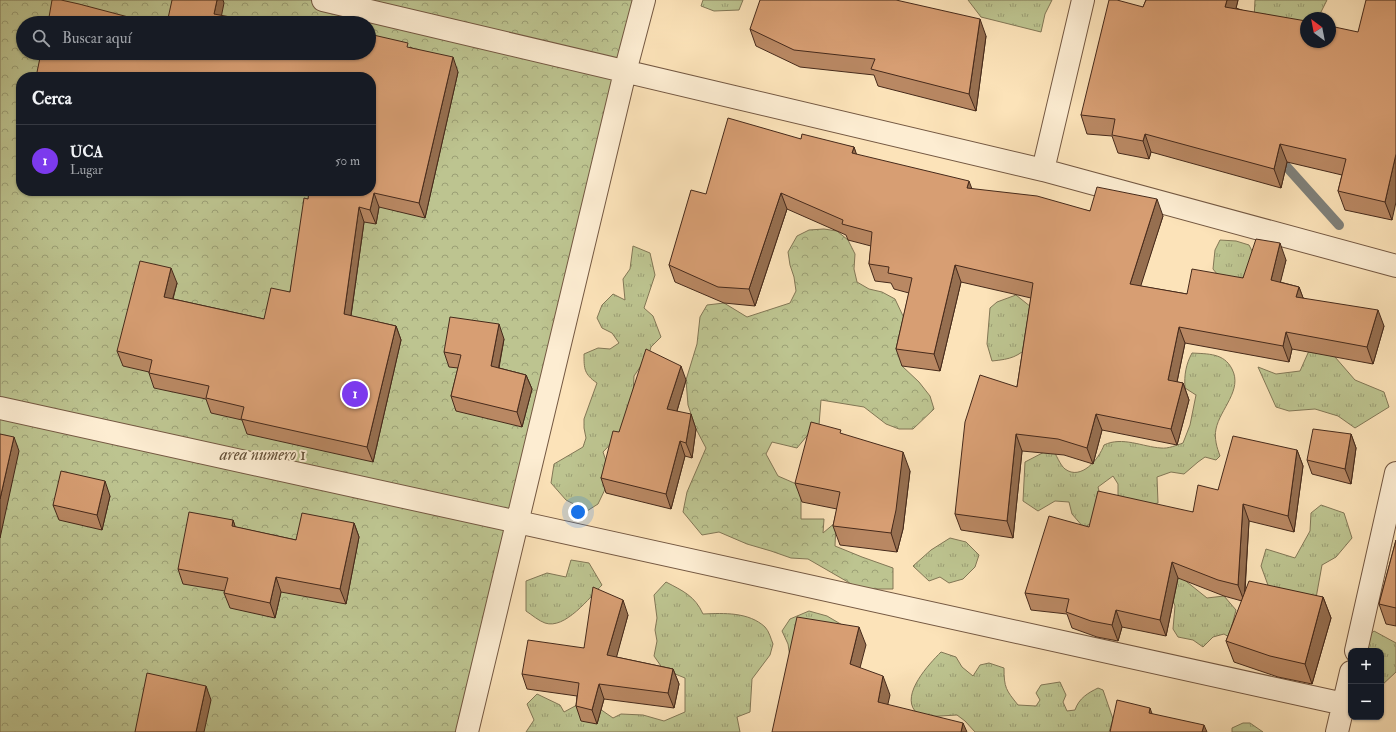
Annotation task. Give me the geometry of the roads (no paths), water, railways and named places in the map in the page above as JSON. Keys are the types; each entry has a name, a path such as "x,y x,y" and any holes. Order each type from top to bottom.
{"street":[{"path":"323,0 1043,170 1396,266"},
{"path":"467,732 625,72 644,0"},
{"path":"1043,170 1083,0"},
{"path":"0,408 1344,704"},
{"path":"1357,648 1396,473"},
{"path":"1337,732 1348,684"}],"waterway":[{"path":"1277,156 1339,225"}],"place":[{"name":"UCA","path":"355,394"}],"park label":[{"name":"area numero 1","path":"263,454"}]}
